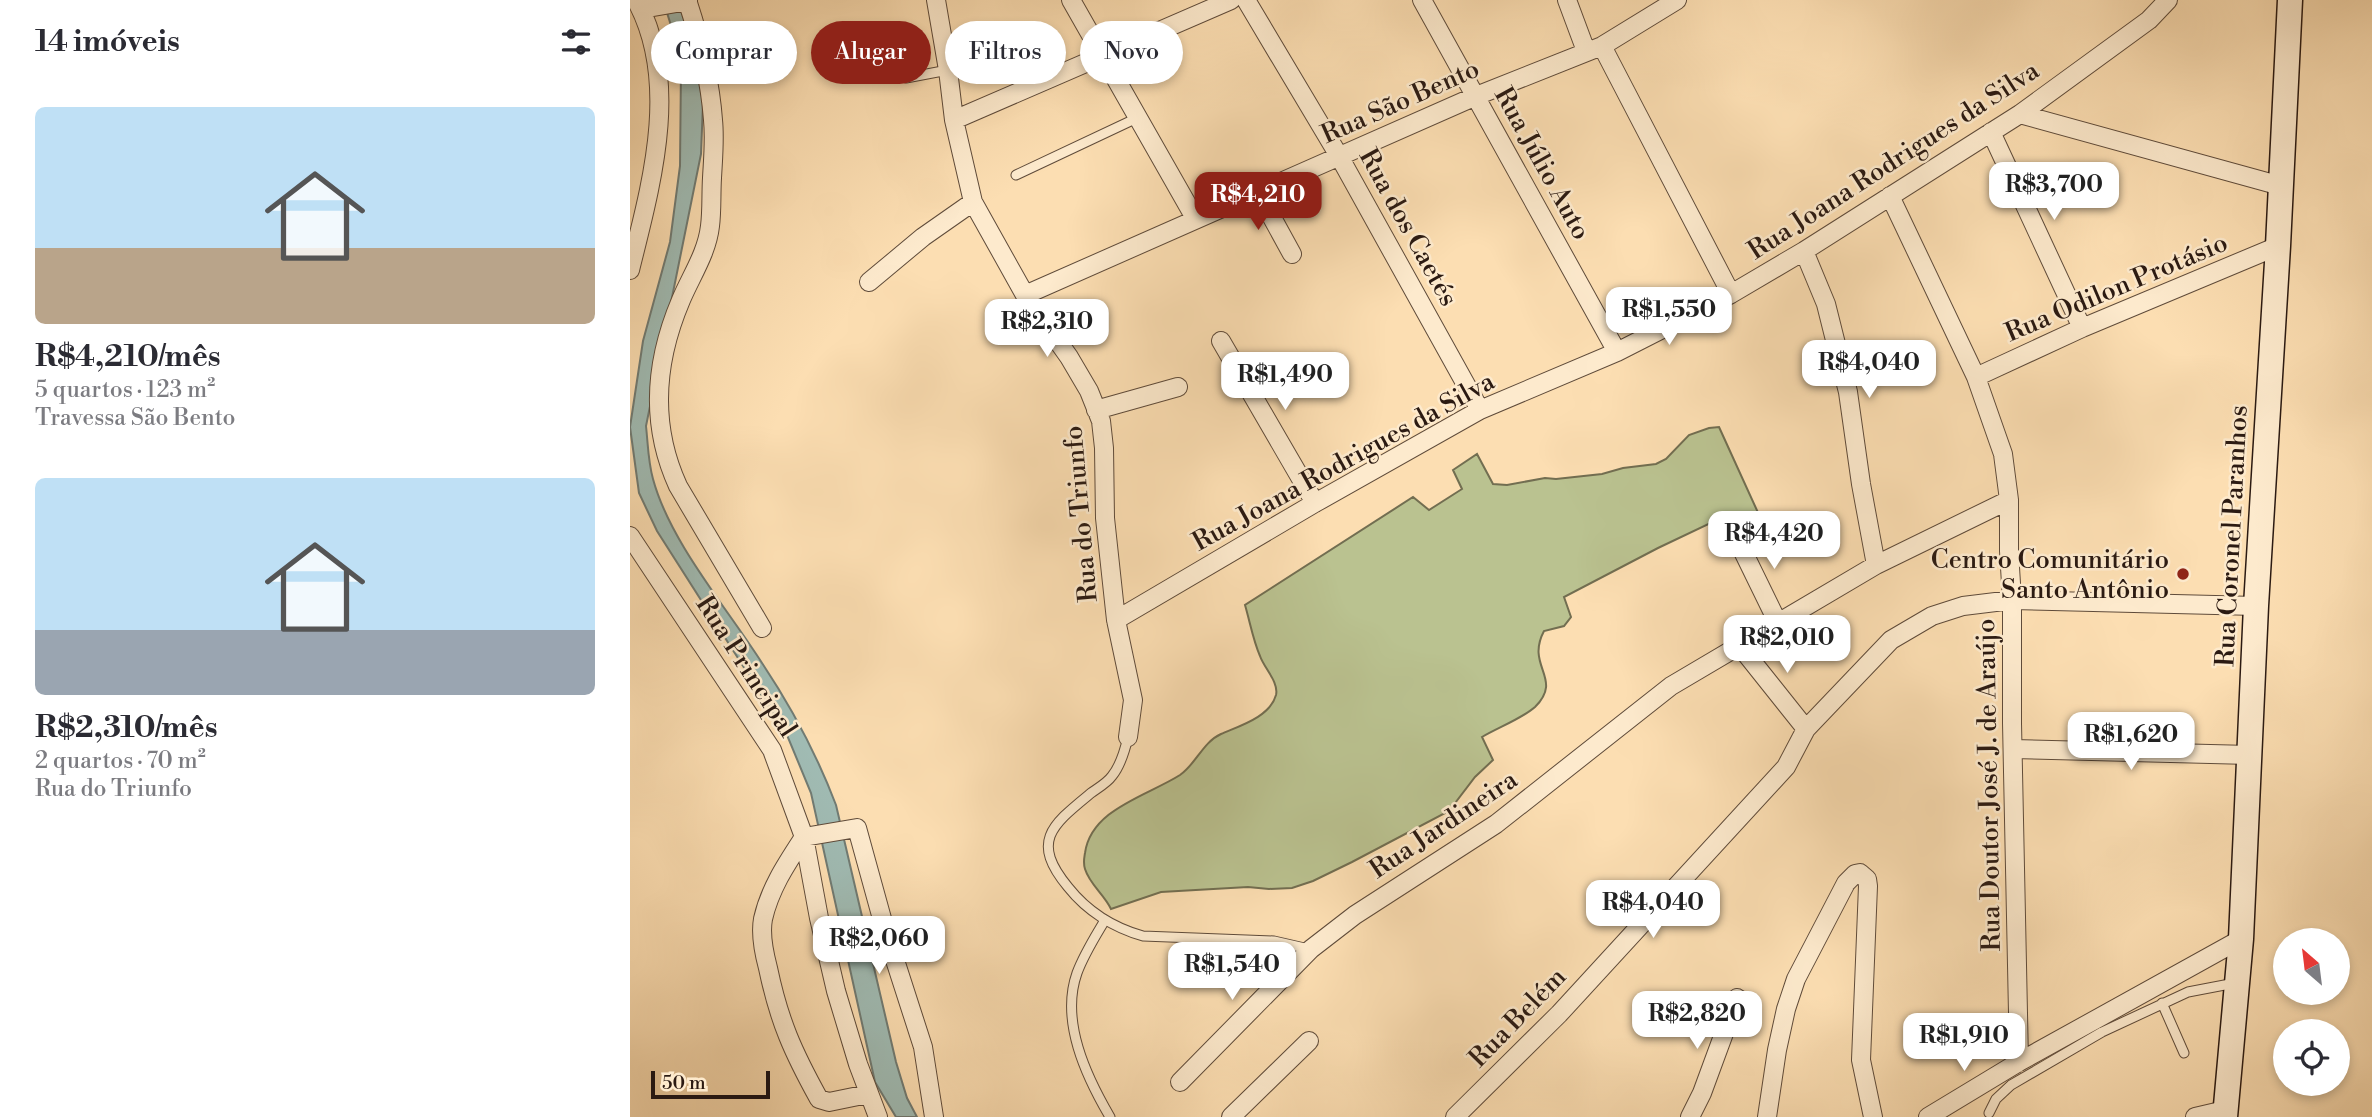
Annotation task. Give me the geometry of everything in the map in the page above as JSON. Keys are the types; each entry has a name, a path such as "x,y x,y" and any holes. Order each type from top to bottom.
{"street":[{"name":"Rua do Triunfo","path":"936,0 945,52"},
{"path":"1071,0 1083,21"},
{"path":"1182,21 1231,0"},
{"name":"Rua dos Caetés","path":"1245,0 1339,156 1480,410"},
{"name":"Rua Júlio Auto","path":"1422,0 1617,352"},
{"path":"1567,0 1731,294"},
{"name":"Rua São Bento","path":"1025,295 1476,96 1594,49 1677,0"},
{"name":"Rua Joana Rodrigues da Silva","path":"1116,620 1480,410 1617,352 1731,294 1804,251 2020,114 2149,20 2168,0"},
{"name":"Rua Coronel Paranhos","path":"2225,1114 2241,939 2256,606 2290,0"},
{"path":"630,270 651,179 661,97 658,62 645,6 686,1 709,83 714,122 710,227 701,259 681,299 666,339 660,370 662,439 678,486 762,628"},
{"path":"954,120 1080,65"},
{"name":"Rua do Triunfo","path":"950,84 954,120 972,202 1025,295 1069,357 1089,391 1101,421 1105,518 1116,620 1133,700 1128,737"},
{"path":"1119,84 1195,218"},
{"path":"2020,114 2281,186"},
{"path":"1991,132 2082,328"},
{"path":"1258,192 1292,254"},
{"name":"Rua Doutor José J. de Araújo","path":"1890,196 1976,377 2003,454 2009,500 2012,600 2020,1062"},
{"path":"869,282 923,236 972,202"},
{"name":"Rua Odilon Protásio","path":"1976,377 2082,328 2278,246"},
{"path":"1804,251 1826,304 1848,392 1876,565"},
{"path":"1220,341 1315,503"},
{"path":"1096,410 1178,387"},
{"name":"Rua Jardineira","path":"1180,1082 1311,949 1355,915 1496,824 1671,686 1876,565 2009,500"},
{"name":"Rua Principal","path":"630,536 772,750 808,836 818,918 836,991 868,1094 878,1117"},
{"path":"1736,537 1778,622"},
{"name":"Rua Belém","path":"1455,1117 1559,1014 1786,767 1806,729 1891,640 1910,627 1932,616 1963,606 2012,600 2256,606"},
{"path":"1739,645 1806,729"},
{"path":"2013,749 2250,755"},
{"path":"868,1094 829,1102 819,1099 792,1049 774,999 763,948 762,922 780,873 808,836 852,830 923,1047 934,1117"},
{"path":"1767,1117 1777,1049 1796,979 1846,883 1855,874 1864,874 1867,878 1861,1060 1873,1117"},
{"path":"1928,1117 2020,1062 2241,939"},
{"path":"1690,1117 1702,1093 1737,998"},
{"path":"1231,1117 1309,1041"},
{"path":"2195,1117 2225,1114"}],"lane":[{"path":"1016,175 1137,118"},
{"name":"Rua do Triunfo","path":"1105,920 1078,900 1055,871 1046,849 1052,828 1112,776 1124,755 1128,737"},
{"path":"1110,1117 1083,1064 1072,1010 1072,992 1077,973 1105,920 1127,932 1152,937 1273,941 1311,949"},
{"path":"1989,1113 1996,1100 2011,1086 2102,1032 2188,992 2237,983"},
{"path":"2162,1003 2185,1053"}],"green space":[{"path":"1719,427 1760,517 1749,529 1740,529 1723,517 1564,597 1571,617 1564,626 1544,631 1539,643 1540,663 1546,680 1543,697 1530,711 1482,737 1493,760 1475,777 1449,811 1352,862 1292,888 1248,887 1161,892 1111,909 1090,880 1084,865 1089,838 1098,825 1122,805 1180,775 1215,738 1253,720 1273,703 1275,685 1262,661 1245,605 1413,497 1429,510 1462,489 1453,470 1477,454 1493,484 1507,485 1545,478 1602,474 1656,464 1666,459 1689,435"}],"water":[{"path":"663,0 681,0 687,21 670,21"},
{"path":"681,84 700,84 703,103 701,154 646,426 651,472 672,527 784,697 829,786 836,805 896,1062 907,1098 917,1117 896,1117 875,1082 811,793 787,735 657,531 639,493 630,427 643,341 670,242 680,166"}],"place":[{"name":"Centro Comunitário Santo Antônio","path":"2183,574"}]}
